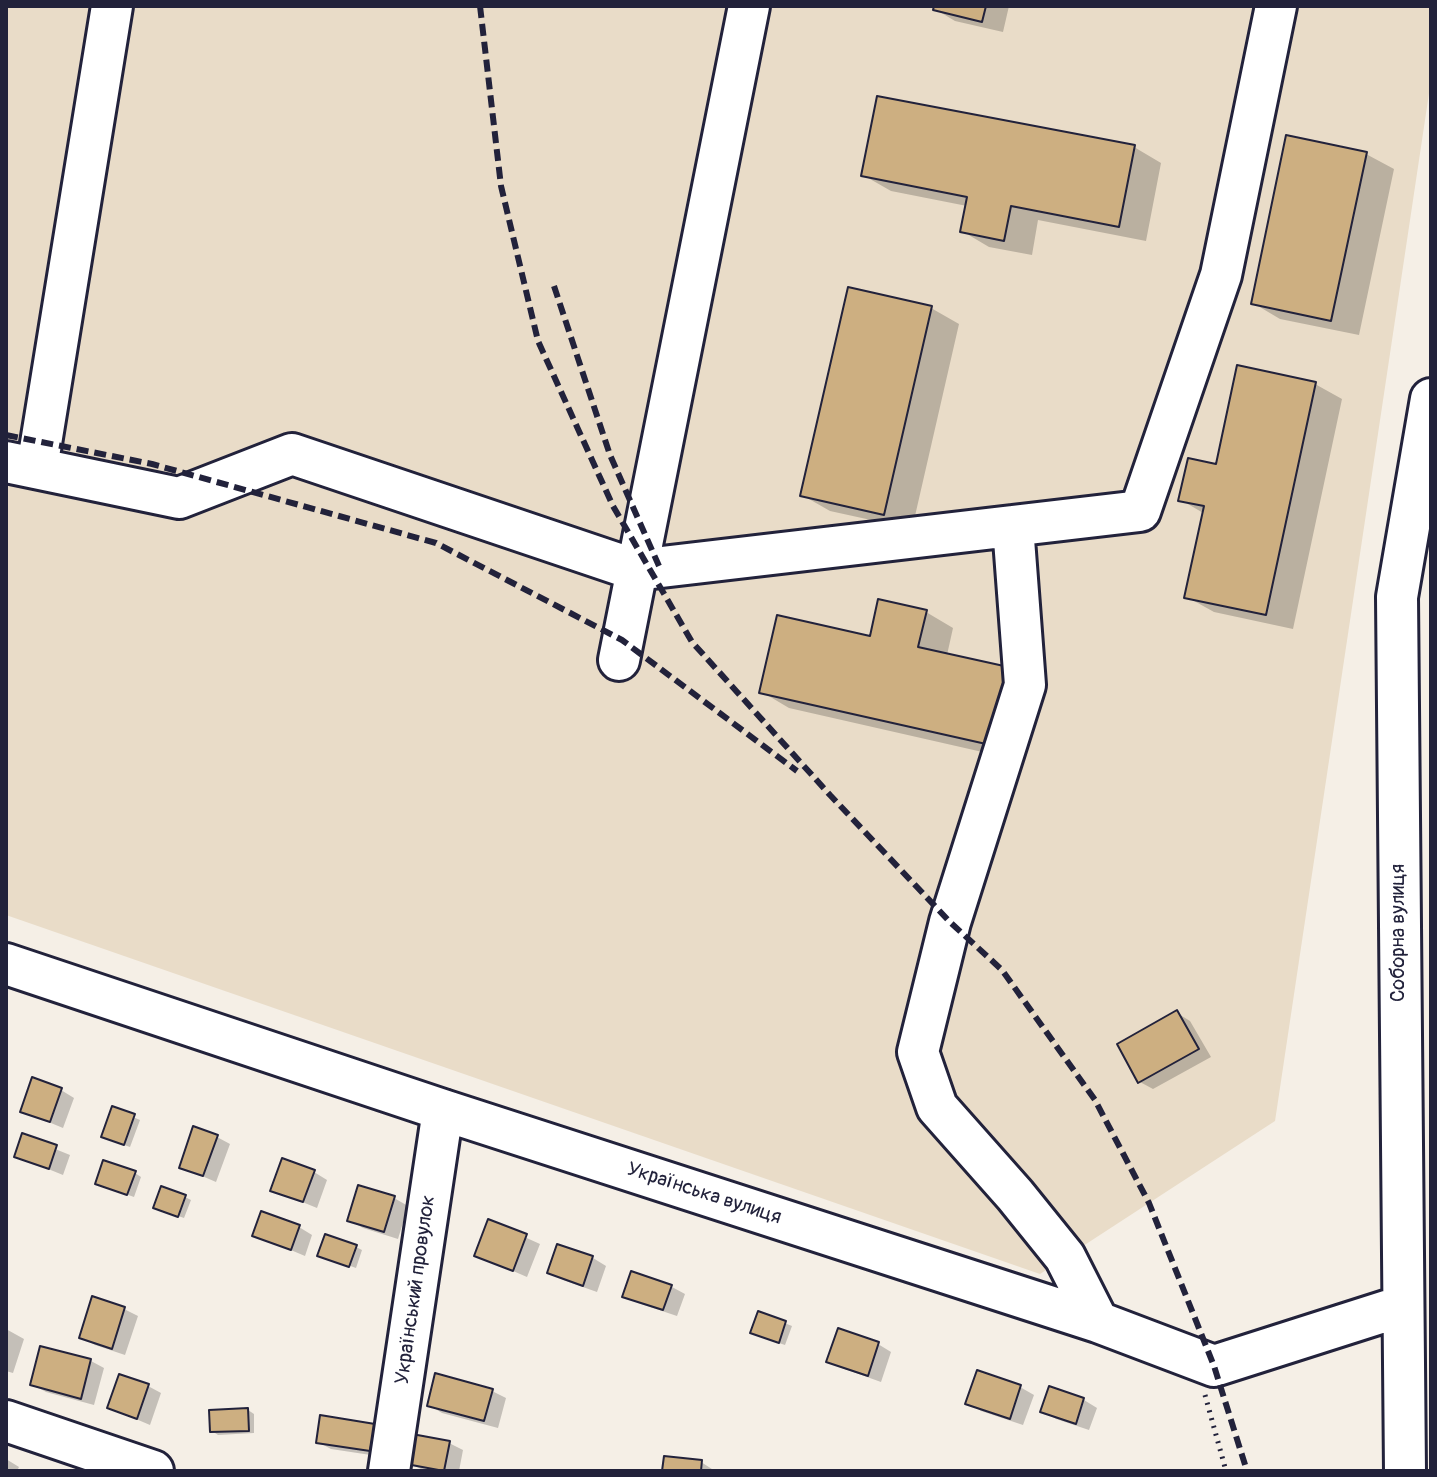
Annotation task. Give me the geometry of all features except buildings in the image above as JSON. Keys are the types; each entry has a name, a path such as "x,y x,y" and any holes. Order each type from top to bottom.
{"street":[{"path":"112,6 21,465 179,498 292,454 636,570 1140,511 1221,275 1276,6"},
{"path":"619,660 749,6"},
{"name":"Соборна вулиця","path":"1405,1471 1397,597 1426,457 1431,399"},
{"path":"1013,526 1025,685 950,922 918,1052 937,1107 1065,1257 1098,1322"},
{"name":"Українська вулиця","path":"6,964 443,1110 1098,1322 1214,1366 1402,1306"},
{"name":"Український провулок","path":"389,1471 443,1110"},
{"path":"6,1421 153,1471"}],"path":[{"path":"1196,1361 1226,1471"}],"shaded area":[{"path":"6,6 1431,6 1431,80 1275,1121 1040,1274 6,915"}],"railway":[{"path":"480,6 501,186 538,341 613,506 692,642 950,922 1002,970 1095,1100 1149,1203 1214,1366 1247,1471"},
{"path":"554,286 610,455 659,566"},
{"path":"6,435 152,464 436,543 622,640 797,771"}]}
